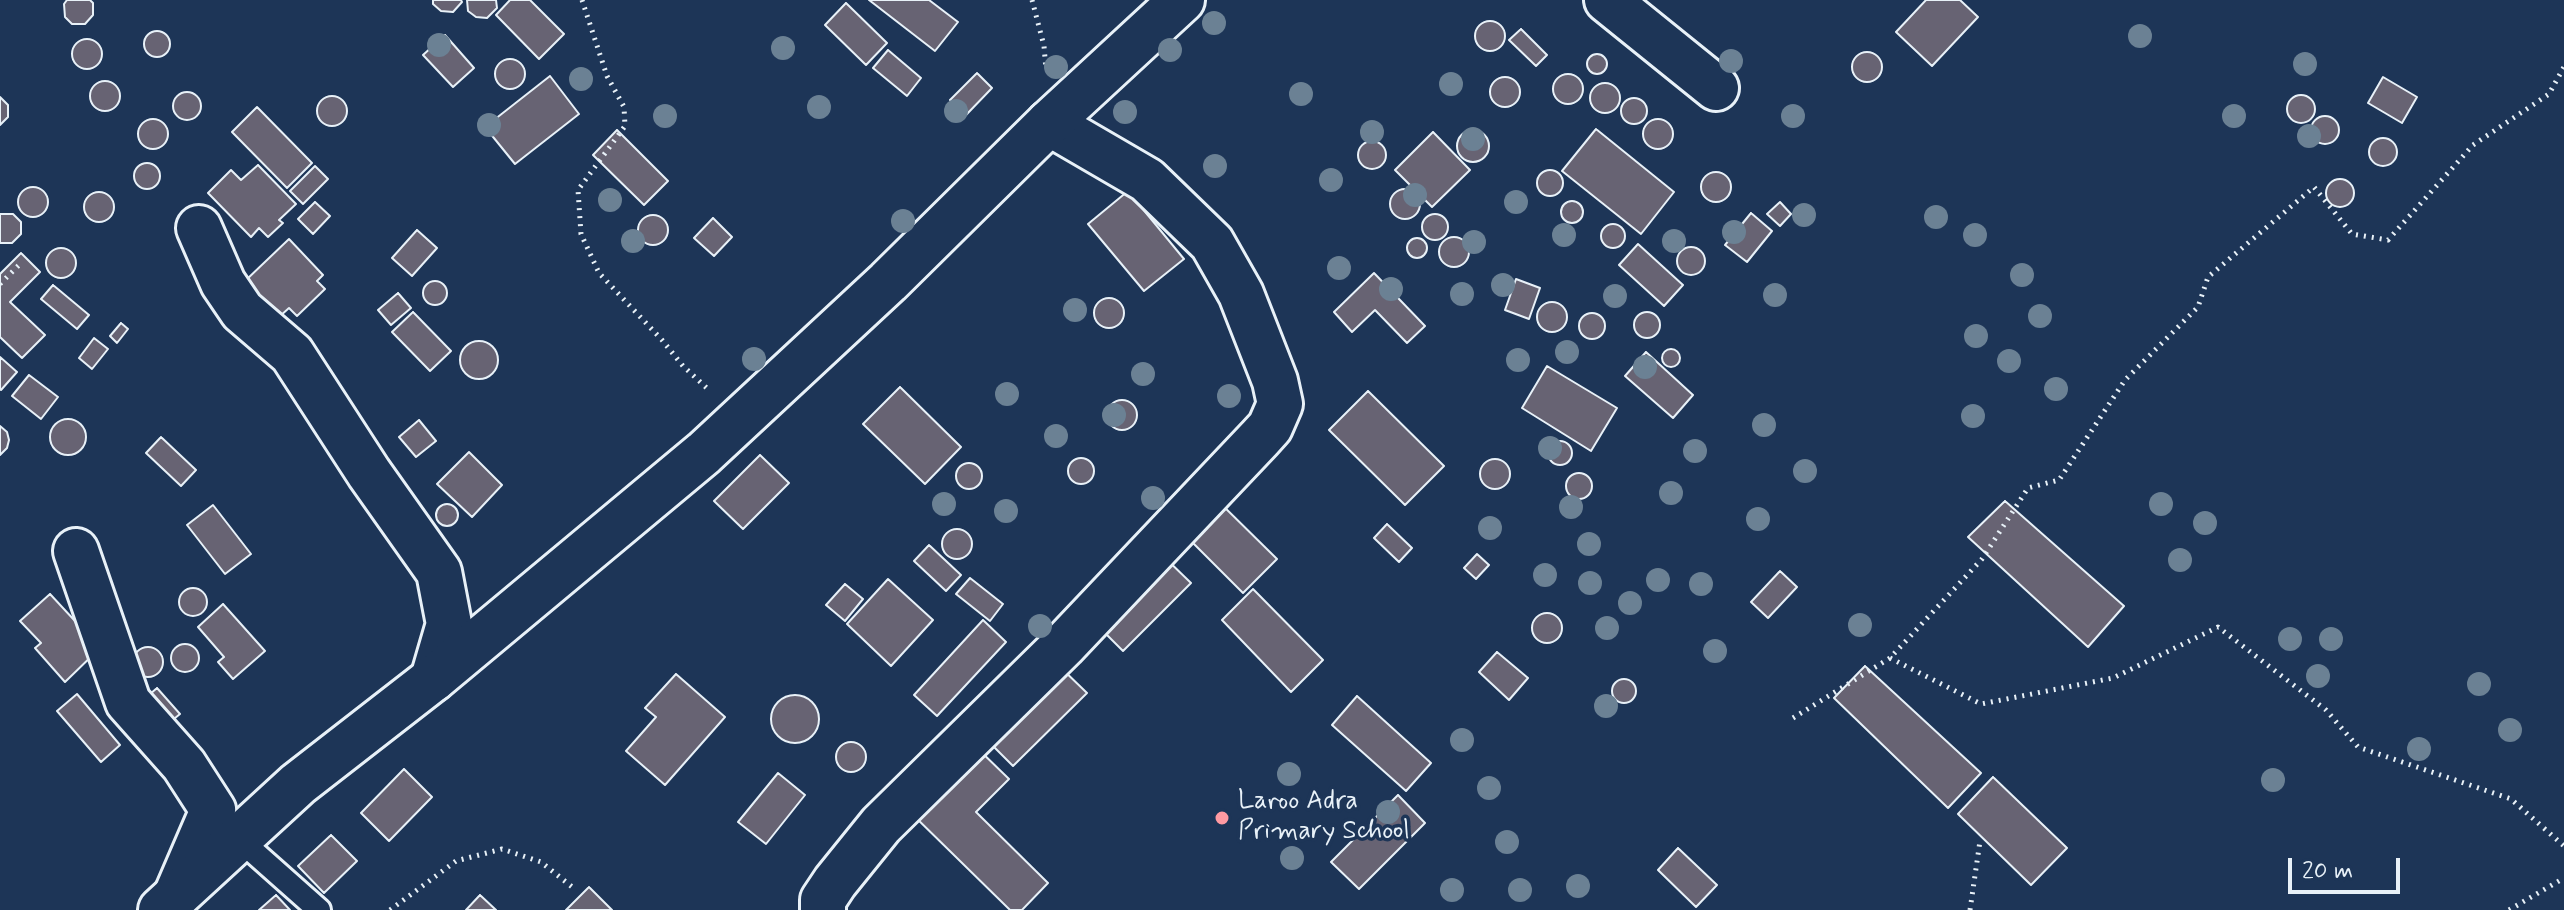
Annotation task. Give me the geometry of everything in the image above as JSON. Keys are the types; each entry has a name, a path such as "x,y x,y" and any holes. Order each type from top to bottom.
{"street":[{"path":"169,903 298,784 433,679 704,453 888,282 1049,123 1182,0"},
{"path":"1607,0 1716,88"},
{"path":"823,910 823,900 835,882 881,825 1085,623 1270,427 1280,404 1275,381 1241,294 1212,243 1147,180 1049,123"},
{"path":"199,228 229,293 242,311 292,354 369,473 439,572 449,624 433,679"},
{"path":"76,551 128,702 184,765 213,810 169,903"}],"lane":[{"path":"239,839 319,910"}],"path":[{"path":"582,0 607,76 624,107 625,126 578,190 581,234 599,273 683,366 710,390 704,453"},
{"path":"1032,0 1044,46 1049,123"},
{"path":"1793,718 1890,658 1982,559 2028,488 2059,480 2125,380 2198,307 2208,277 2314,187 2352,234 2388,240 2473,145 2549,94 2564,67"},
{"path":"0,284 22,262"},
{"path":"1890,658 1981,704 2113,678 2218,627 2326,710 2358,747 2511,799 2564,846"},
{"path":"1970,910 1980,841"},
{"path":"390,910 456,861 502,849 541,862 576,890"},
{"path":"2509,910 2564,878"}],"building":[{"path":"67,0 90,0 93,15 85,24 72,24 65,17 64,4"},
{"path":"433,0 462,2 453,12 441,11"},
{"path":"467,0 496,0 497,8 487,18 476,17 468,11"},
{"path":"510,0 530,0 564,34 539,59 496,15"},
{"path":"869,0 929,0 958,22 935,51"},
{"path":"1926,0 1960,0 1978,17 1932,66 1896,32"},
{"path":"846,3 887,43 866,65 825,25"},
{"path":"1490,21 1501,25 1505,36 1501,47 1490,51 1479,47 1475,36 1479,25"},
{"path":"1521,29 1547,55 1536,66 1509,40"},
{"path":"157,31 167,34 170,44 167,54 157,57 147,54 144,44 147,34"},
{"path":"445,35 474,68 453,87 423,55"},
{"path":"87,39 98,43 102,54 98,65 87,69 76,65 72,54 76,43"},
{"path":"888,50 921,78 907,96 873,68"},
{"path":"1867,52 1878,56 1882,67 1878,78 1867,82 1856,78 1852,67 1856,56"},
{"path":"1597,54 1604,57 1607,64 1604,71 1597,74 1590,71 1587,64 1590,57"},
{"path":"510,59 521,63 525,74 521,85 510,89 499,85 495,74 499,63"},
{"path":"977,73 992,88 966,115 950,100"},
{"path":"1568,74 1579,78 1583,89 1579,100 1568,104 1557,100 1553,89 1557,78"},
{"path":"550,76 579,114 515,164 485,127"},
{"path":"1505,77 1511,78 1519,86 1519,98 1511,106 1505,107 1499,106 1491,98 1490,92 1491,86 1499,78"},
{"path":"2383,77 2417,97 2402,123 2368,103"},
{"path":"105,81 116,85 120,96 116,107 105,111 94,107 90,96 94,85"},
{"path":"1605,83 1616,87 1620,98 1616,109 1605,113 1594,109 1590,98 1594,87"},
{"path":"187,92 197,96 201,106 197,116 187,120 177,116 173,106 177,96"},
{"path":"2301,95 2311,99 2315,109 2311,119 2301,123 2291,119 2287,109 2291,99"},
{"path":"332,96 343,100 347,111 343,122 332,126 321,122 317,111 321,100"},
{"path":"0,97 8,105 8,117 0,125"},
{"path":"1634,98 1644,101 1647,111 1644,121 1634,124 1624,121 1621,111 1624,101"},
{"path":"257,107 312,163 287,188 232,132"},
{"path":"2325,116 2335,120 2339,130 2335,140 2325,144 2315,140 2311,130 2315,120"},
{"path":"153,119 164,123 168,134 164,145 153,149 142,145 138,134 142,123"},
{"path":"1658,119 1669,123 1673,134 1669,145 1658,149 1647,145 1643,134 1647,123"},
{"path":"1596,129 1674,192 1641,234 1562,171"},
{"path":"617,130 668,181 644,205 593,155"},
{"path":"1473,130 1484,135 1489,146 1484,157 1473,162 1462,157 1457,146 1462,135"},
{"path":"1433,132 1470,170 1432,207 1395,170"},
{"path":"2383,138 2393,142 2397,152 2393,162 2383,166 2373,162 2369,152 2373,142"},
{"path":"1372,141 1382,145 1386,155 1382,165 1372,169 1362,165 1358,155 1362,145"},
{"path":"147,163 156,167 160,176 156,185 147,189 138,185 134,176 138,167"},
{"path":"258,165 296,204 279,220 283,223 268,237 259,228 251,237 208,193 231,170 241,180"},
{"path":"315,166 328,179 303,204 290,191"},
{"path":"1550,170 1559,174 1563,183 1559,192 1550,196 1541,192 1537,183 1541,174"},
{"path":"1716,172 1727,176 1731,187 1727,198 1716,202 1705,198 1701,187 1705,176"},
{"path":"2340,179 2350,183 2354,193 2350,203 2340,207 2330,203 2326,193 2330,183"},
{"path":"33,187 44,191 48,202 44,213 33,217 22,213 18,202 22,191"},
{"path":"1405,189 1416,193 1420,204 1416,215 1405,219 1394,215 1390,204 1394,193"},
{"path":"1128,191 1184,259 1144,291 1088,224"},
{"path":"99,192 110,196 114,207 110,218 99,222 88,218 84,207 88,196"},
{"path":"1572,201 1580,204 1583,212 1580,220 1572,223 1564,220 1561,212 1564,204"},
{"path":"315,202 330,216 313,234 298,219"},
{"path":"1780,202 1791,214 1780,226 1767,214"},
{"path":"1751,213 1772,231 1747,262 1725,245"},
{"path":"0,214 13,214 21,222 21,234 12,243 0,243"},
{"path":"1435,214 1444,218 1448,227 1444,236 1435,240 1426,236 1422,227 1426,218"},
{"path":"653,215 664,219 668,230 664,241 653,245 642,241 638,230 642,219"},
{"path":"713,218 732,237 714,256 694,238"},
{"path":"1613,224 1622,227 1625,236 1622,245 1613,248 1604,245 1601,236 1604,227"},
{"path":"417,230 437,248 412,276 392,258"},
{"path":"1454,237 1465,241 1469,252 1465,263 1454,267 1443,263 1439,252 1443,241"},
{"path":"1417,238 1424,241 1427,248 1424,255 1417,258 1410,255 1407,248 1410,241"},
{"path":"289,239 323,275 317,281 325,289 297,316 289,308 279,317 245,281"},
{"path":"1638,244 1683,285 1664,306 1619,265"},
{"path":"1691,247 1701,251 1705,261 1701,271 1691,275 1681,271 1677,261 1681,251"},
{"path":"61,248 72,252 76,263 72,274 61,278 50,274 46,263 50,252"},
{"path":"21,253 40,272 10,302 45,335 22,358 0,337 0,274"},
{"path":"1374,273 1425,326 1407,343 1375,310 1352,332 1334,312"},
{"path":"1516,279 1540,288 1529,319 1505,310"},
{"path":"430,281 440,281 447,288 447,298 440,305 430,305 423,298 423,288"},
{"path":"53,285 89,315 77,329 41,299"},
{"path":"398,293 411,308 391,325 378,310"},
{"path":"1109,298 1120,302 1124,313 1120,324 1109,328 1098,324 1094,313 1098,302"},
{"path":"1552,302 1563,306 1567,317 1563,328 1552,332 1541,328 1537,317 1541,306"},
{"path":"413,312 451,351 430,371 392,332"},
{"path":"1647,312 1656,316 1660,325 1656,334 1647,338 1638,334 1634,325 1638,316"},
{"path":"1592,313 1601,317 1605,326 1601,335 1592,339 1583,335 1579,326 1583,317"},
{"path":"121,323 128,329 117,343 110,336"},
{"path":"94,338 108,349 92,369 79,358"},
{"path":"479,341 492,347 498,360 492,373 479,379 466,373 460,360 466,347"},
{"path":"1671,349 1680,358 1671,367 1662,358"},
{"path":"1646,352 1693,395 1673,418 1625,376"},
{"path":"0,357 17,372 1,390 0,389"},
{"path":"1547,366 1617,408 1591,451 1522,408"},
{"path":"29,375 58,397 41,419 12,396"},
{"path":"900,387 961,447 925,484 863,424"},
{"path":"1368,391 1444,466 1405,505 1329,430"},
{"path":"1122,400 1133,404 1137,415 1133,426 1122,430 1111,426 1107,415 1111,404"},
{"path":"68,419 81,424 86,437 81,450 68,455 55,450 50,437 55,424"},
{"path":"419,420 436,441 416,457 399,437"},
{"path":"0,426 7,432 9,440 7,448 0,455"},
{"path":"161,437 196,470 181,486 146,453"},
{"path":"1560,441 1568,445 1572,453 1568,461 1560,465 1552,461 1548,453 1552,445"},
{"path":"469,452 502,485 472,517 437,484"},
{"path":"760,455 789,483 743,529 714,501"},
{"path":"1081,458 1090,462 1094,471 1090,480 1081,484 1072,480 1068,471 1072,462"},
{"path":"1495,459 1501,460 1509,468 1509,480 1501,488 1495,489 1489,488 1481,480 1480,474 1481,468 1489,460"},
{"path":"969,463 978,467 982,476 978,485 969,489 960,485 956,476 960,467"},
{"path":"1579,473 1588,477 1592,486 1588,495 1579,499 1570,495 1566,486 1570,477"},
{"path":"1212,495 1277,559 1243,593 1178,528"},
{"path":"2005,501 2124,606 2088,647 1968,537"},
{"path":"447,504 455,507 458,515 455,523 447,526 439,523 436,515 439,507"},
{"path":"213,505 251,554 225,574 187,525"},
{"path":"1387,524 1412,548 1399,562 1374,538"},
{"path":"957,529 968,533 972,544 968,555 957,559 946,555 942,544 946,533"},
{"path":"929,545 961,575 946,591 914,561"},
{"path":"1158,551 1191,583 1123,651 1091,619"},
{"path":"1477,554 1489,565 1476,579 1464,568"},
{"path":"1780,571 1797,587 1768,618 1751,602"},
{"path":"970,578 1003,604 990,621 956,594"},
{"path":"888,579 933,620 891,666 847,624"},
{"path":"845,584 863,599 845,621 826,605"},
{"path":"193,588 203,592 207,602 203,612 193,616 183,612 179,602 183,592"},
{"path":"1253,589 1323,660 1291,692 1222,620"},
{"path":"50,594 100,648 65,682 35,648 41,643 20,621"},
{"path":"223,604 265,651 233,679 218,662 224,657 198,627"},
{"path":"1547,613 1558,617 1562,628 1558,639 1547,643 1536,639 1532,628 1536,617"},
{"path":"983,620 1006,642 937,716 914,695"},
{"path":"185,644 195,648 199,658 195,668 185,672 175,668 171,658 175,648"},
{"path":"148,647 158,652 163,662 158,672 148,677 138,672 133,662 138,652"},
{"path":"1497,652 1528,678 1509,700 1479,672"},
{"path":"1056,663 1087,693 1013,766 983,736"},
{"path":"1865,666 1981,773 1948,808 1834,698"},
{"path":"676,674 725,717 665,785 626,751 656,717 645,708"},
{"path":"1624,679 1635,686 1636,691 1629,702 1624,703 1613,696 1612,691 1619,680"},
{"path":"157,688 180,714 164,727 142,701"},
{"path":"77,694 120,745 101,762 57,711"},
{"path":"795,695 812,702 819,719 812,736 795,743 778,736 771,719 778,702"},
{"path":"1357,696 1431,763 1406,791 1332,725"},
{"path":"851,742 861,747 866,757 861,767 851,772 841,767 836,757 841,747"},
{"path":"973,744 1009,779 976,812 1048,883 1022,910 1010,910 908,810"},
{"path":"404,769 432,797 389,841 361,813"},
{"path":"778,773 805,795 766,844 738,822"},
{"path":"1993,777 2067,848 2031,885 1958,814"},
{"path":"1398,795 1425,823 1359,889 1331,862"},
{"path":"331,835 357,861 324,893 298,866"},
{"path":"1678,848 1717,885 1696,907 1658,870"},
{"path":"589,887 612,910 566,910"},
{"path":"276,895 290,910 259,910"},
{"path":"480,895 496,910 466,910"}],"place":[{"name":"Laroo Adra Primary School","path":"1222,818"}]}
